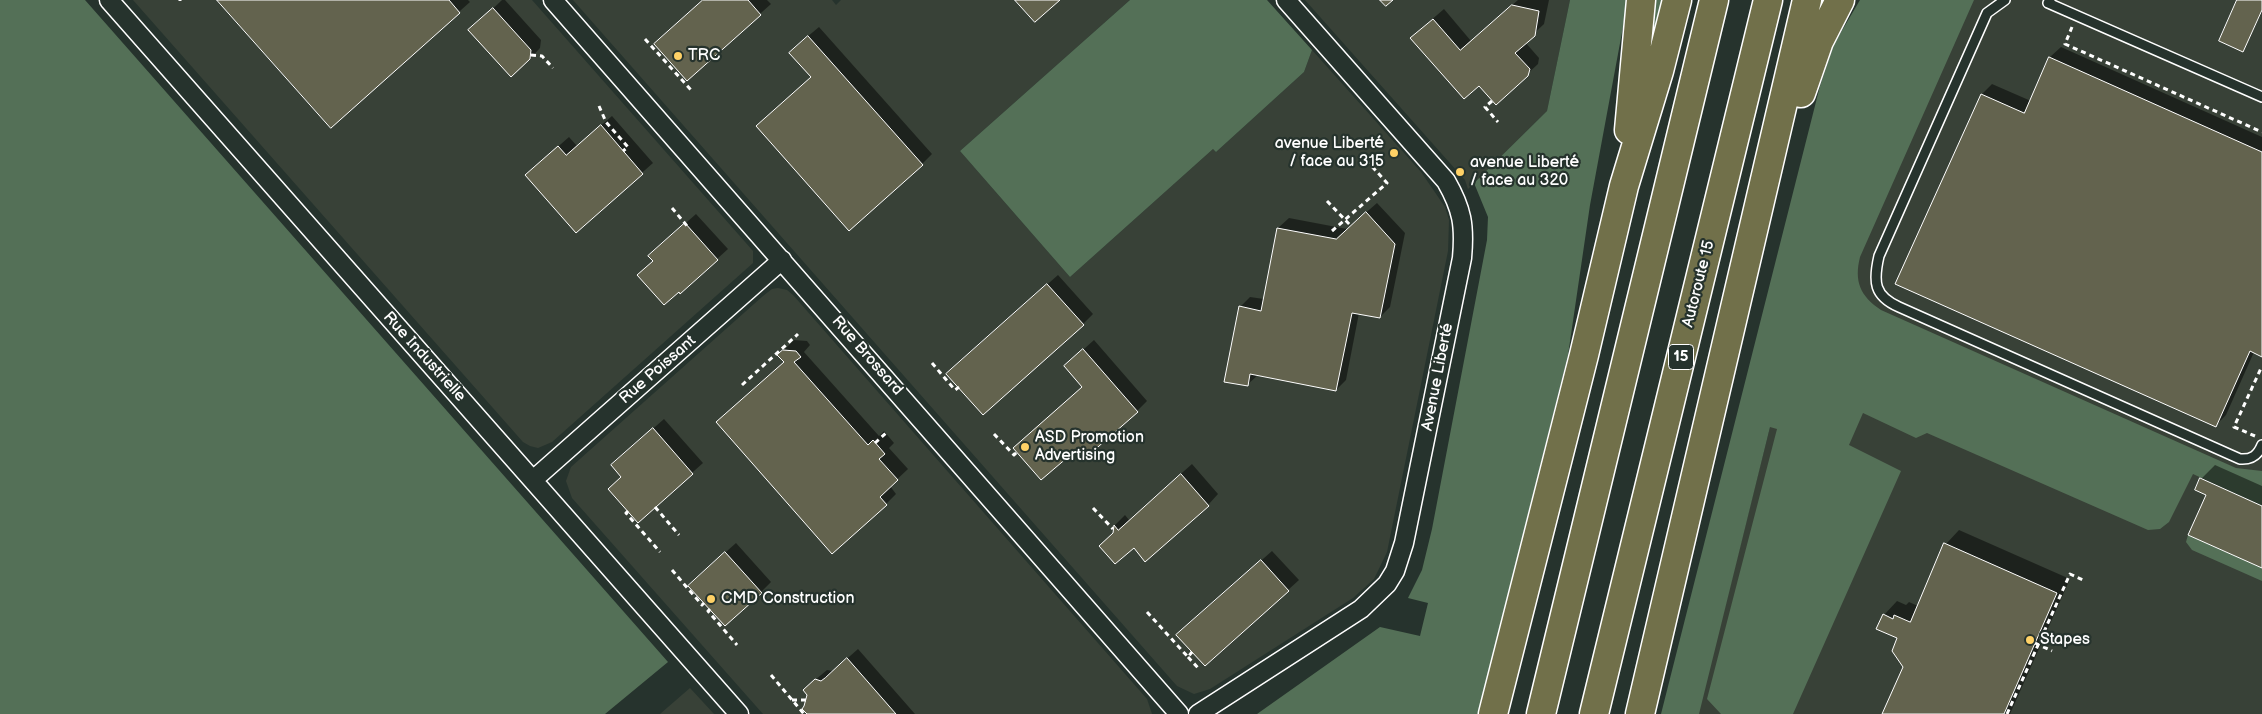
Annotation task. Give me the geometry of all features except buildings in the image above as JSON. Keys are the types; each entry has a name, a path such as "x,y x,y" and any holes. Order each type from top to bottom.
{"highway":[{"path":"1624,186 1641,0"},
{"path":"1493,714 1586,346 1624,186 1659,71 1678,0"},
{"path":"1541,714 1714,0"},
{"name":"Autoroute 15","path":"1594,714 1768,0"},
{"path":"1640,714 1807,0"},
{"path":"1701,448 1805,82 1825,26 1840,0"}],"street":[{"name":"Rue Industrielle","path":"109,0 739,714"},
{"name":"Rue Brossard","path":"553,0 1179,714"},
{"name":"Avenue Liberté","path":"1198,714 1361,609 1387,584 1395,571 1404,543 1462,258 1464,229 1462,215 1459,204 1446,181 1286,0"},
{"name":"Rue Poissant","path":"533,480 782,260"}],"lane":[{"path":"2005,0 1987,13 1879,256 1876,278 1880,296 1885,301 2240,458 2251,458 2262,445"},
{"path":"2046,1 2262,97"}],"path":[{"path":"2072,28 2065,44 2262,132"},
{"path":"646,39 691,90"},
{"path":"531,55 542,56 553,68"},
{"path":"1492,101 1485,107 1498,122"},
{"path":"599,106 606,122 628,147 624,151"},
{"path":"1332,231 1386,183 1368,162"},
{"path":"1327,200 1351,226"},
{"path":"672,208 688,226"},
{"path":"742,385 798,334"},
{"path":"784,346 789,350"},
{"path":"932,362 955,390 958,387"},
{"path":"2262,366 2234,427 2262,445"},
{"path":"875,443 886,433"},
{"path":"994,434 1014,455 1017,452"},
{"path":"656,507 679,535"},
{"path":"1093,508 1113,529"},
{"path":"628,511 626,513 660,552"},
{"path":"672,570 702,605 704,603"},
{"path":"2007,714 2070,574 2083,580"},
{"path":"710,609 708,611 737,645"},
{"path":"1147,612 1199,669"},
{"path":"2037,644 2052,651"},
{"path":"1188,657 1192,652"},
{"path":"772,675 804,714"},
{"path":"792,700 806,700"}],"shaded area":[{"path":"133,0 532,0 753,251 753,263 552,442 538,448 530,446 523,442"},
{"path":"573,0 832,0 836,5 841,0 1130,0 960,151 1070,277 1213,149 1216,152 1304,72 1312,50 1421,172 1445,207 1449,220 1448,251 1387,552 1374,579 1353,598 1210,689 1194,694 1177,686"},
{"path":"1305,0 1570,0 1547,111 1468,189 1465,180"},
{"path":"1953,0 2262,0 2262,714 1698,714 1770,427"},
{"path":"772,289 787,290 793,295 1147,699 1152,714 763,714 572,498 566,481 571,467 763,296"},
{"path":"690,688 714,714 660,714"}],"green space":[{"path":"0,0 85,0 668,662 605,714 0,714"},
{"path":"1130,0 1267,0 1312,50 1304,72 1216,152 1213,149 1070,277 960,151"},
{"path":"1570,0 1628,0 1590,205 1568,355 1478,714 1257,714 1380,627 1420,636 1428,603 1408,598 1422,570 1432,529 1487,240 1488,217 1474,183 1547,111"},
{"path":"1651,0 1663,0 1650,53"},
{"path":"1860,0 1974,0 1860,257 1858,281 1868,299 1881,310 2236,468 2262,471 2262,506 2193,474 2169,522 2160,529 2148,530 1927,433 1916,438 1863,413 1849,445 1901,471 1793,714 1721,714 1707,699 1777,429 1770,427 1699,714 1661,714 1820,86 1834,44"},
{"path":"2188,535 2262,568 2262,581 2192,550 2186,542"}],"place":[{"name":"TRC","path":"678,56"},
{"name":"avenue Liberté / face au 315","path":"1394,153"},
{"name":"avenue Liberté / face au 320","path":"1460,172"},
{"name":"ASD Promotion Advertising","path":"1025,447"},
{"name":"CMD Construction","path":"711,599"},
{"name":"Stapes","path":"2030,640"}]}
